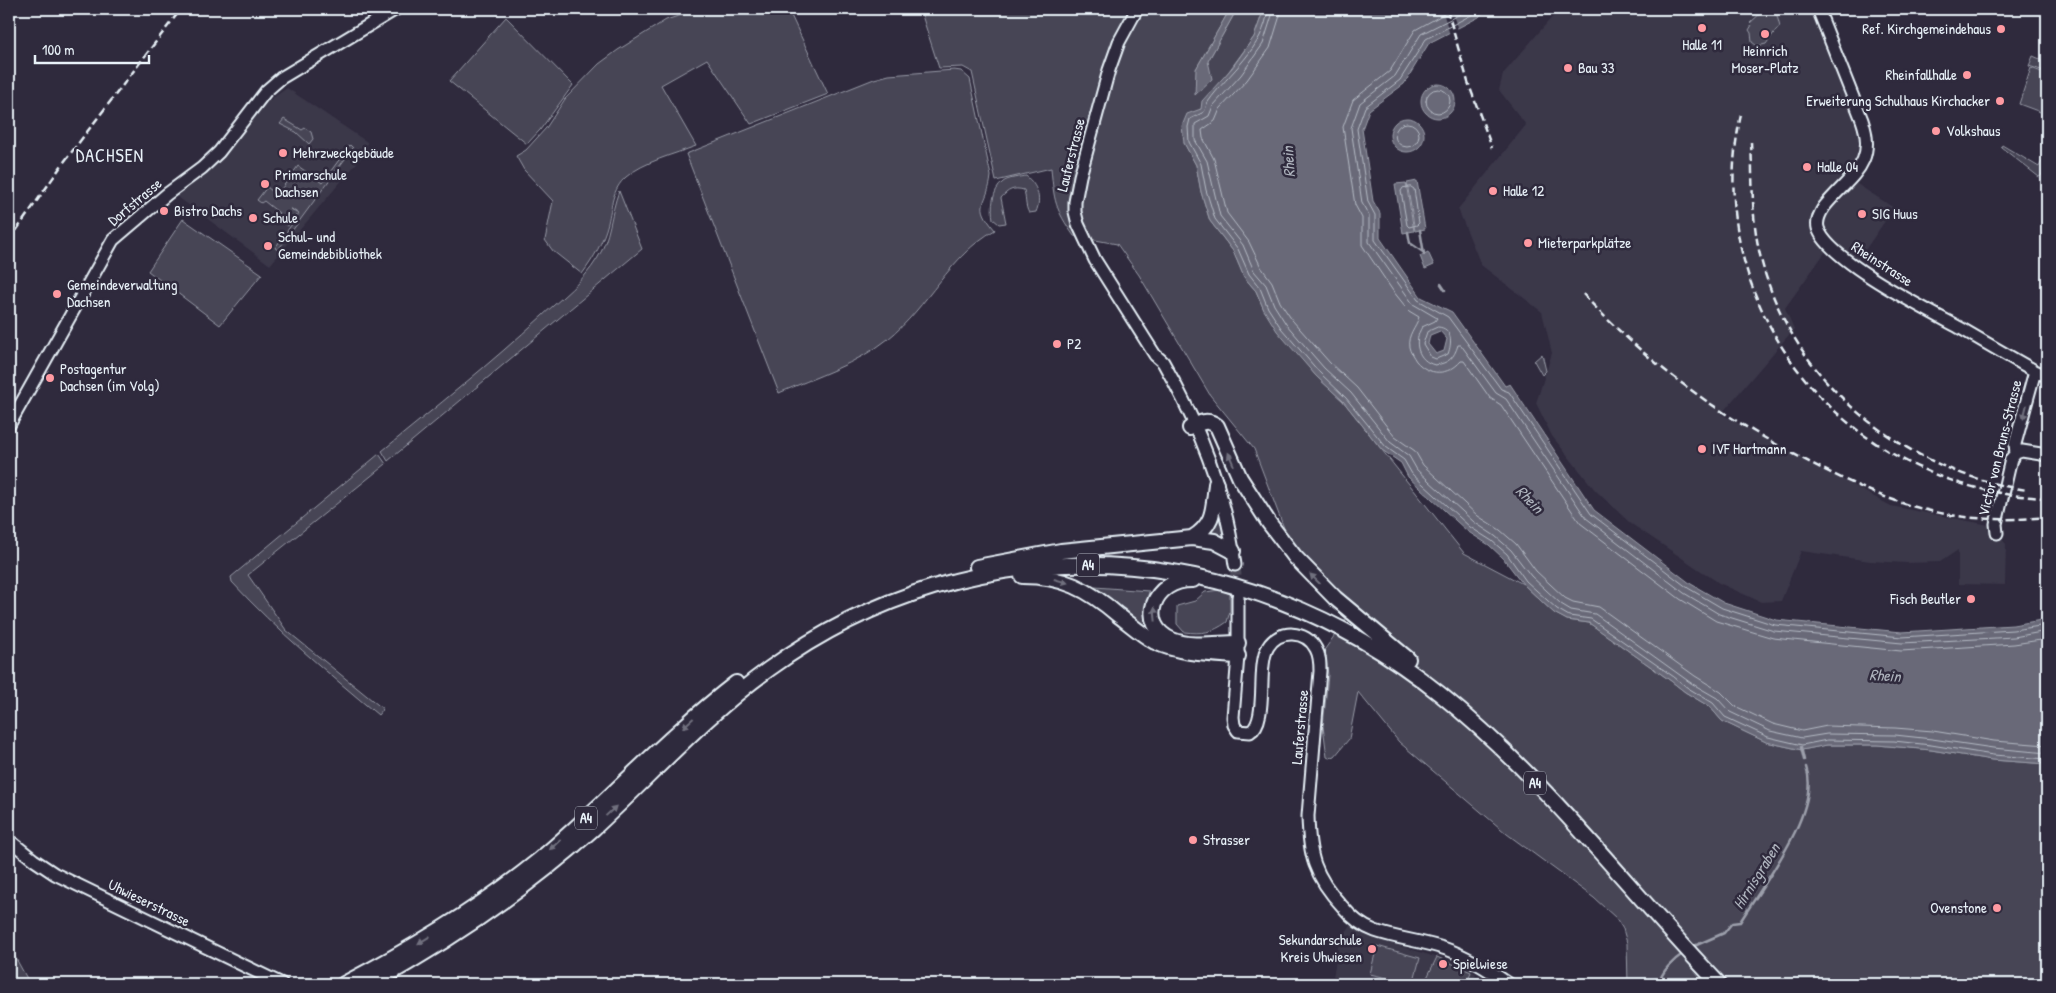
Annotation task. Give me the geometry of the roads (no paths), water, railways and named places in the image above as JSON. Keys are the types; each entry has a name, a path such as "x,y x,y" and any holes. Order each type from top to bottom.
{"highway":[{"path":"1193,426 1209,422 1217,426 1245,486 1279,537 1308,572 1335,598 1408,659"},
{"path":"1192,538 1205,528 1211,518 1216,484"},
{"path":"984,566 1061,551 1192,538 1214,541 1234,558"},
{"name":"A4","path":"344,984 441,930 508,884 569,834 703,710 733,685 783,648 816,628 871,600 932,579 984,566 1028,559 1088,556 1147,559 1207,569 1257,583 1315,605 1362,630 1408,659 1455,696 1510,746 1578,818 1709,974 1728,984"},
{"name":"A4","path":"371,984 463,929 531,881 593,828 725,704 780,662 818,638 857,617 907,596 951,583 1014,570 1085,565 1147,568 1224,582 1286,602 1340,628 1386,655 1437,692 1469,719 1523,771 1673,929 1685,948 1719,984"},
{"path":"951,583 1019,576 1058,580 1074,585 1094,595 1140,633 1163,646 1187,651 1238,649"},
{"name":"A4","path":"1224,582 1192,580 1169,584 1157,596 1153,612 1159,629 1167,637 1180,642 1238,649"}],"street":[{"name":"Dorfstrasse","path":"9,424 114,240 219,152 266,91 281,78 396,9"},
{"name":"Lauferstrasse","path":"1137,9 1119,42 1109,70 1080,176 1075,212 1078,224 1094,260 1155,355 1163,362 1214,470 1216,484 1227,519 1234,558"},
{"name":"Rheinstrasse","path":"1818,9 1862,120 1867,134 1868,146 1864,160 1856,172 1817,220 1820,233 1838,253 1870,277 2047,376"},
{"name":"Victor von Bruns-Strasse","path":"1996,533 1996,524 2011,459 2016,453 2015,444 2035,371"},
{"path":"2016,453 2022,451 2047,455"},
{"name":"Lauferstrasse","path":"1238,597 1238,649 1233,723 1238,730 1245,733 1253,730 1258,722 1263,662 1266,652 1273,642 1285,634 1299,634 1312,642 1318,654 1320,671 1308,823 1313,860 1326,888 1352,918 1364,926 1376,931 1447,949 1472,961 1509,984"},
{"name":"Uhwieserstrasse","path":"9,840 55,874 282,984"}],"water":[{"path":"1230,9 1237,9 1208,61 1212,79 1195,95 1196,69"},
{"name":"Rhein","path":"1264,9 1486,9 1479,17 1429,43 1404,84 1369,110 1362,129 1373,201 1380,213 1380,238 1421,297 1452,312 1505,386 1510,384 1594,510 1691,584 1724,603 1776,620 1902,632 2013,625 2047,619 2047,764 1992,760 1931,750 1877,745 1827,745 1802,750 1766,742 1722,721 1710,707 1685,692 1589,623 1567,620 1554,613 1523,584 1503,558 1489,545 1467,531 1408,477 1401,463 1382,450 1343,401 1316,376 1277,331 1264,310 1256,291 1244,277 1233,251 1210,221 1201,192 1196,165 1184,143 1182,126 1187,114 1201,109 1202,101 1232,68 1254,37","holes":["1440,331 1447,339 1444,351 1436,354 1428,344 1430,335"]},
{"path":"1438,84 1450,89 1455,101 1450,113 1438,118 1426,113 1421,101 1426,89"},
{"path":"1407,118 1419,123 1424,135 1419,147 1407,152 1395,147 1390,135 1395,123"},
{"path":"1417,181 1425,229 1415,231 1407,183"},
{"path":"1406,183 1414,231 1403,233 1395,184"},
{"path":"1428,252 1434,265 1425,269 1420,256"}],"waterway":[{"path":"1420,230 1424,254"},
{"path":"1408,232 1410,243 1423,252"},
{"path":"1441,284 1445,290"},
{"name":"Hirnisgraben","path":"1801,747 1804,760"},
{"name":"Hirnisgraben","path":"1692,947 1724,933 1732,923 1740,922 1775,868 1798,825 1806,804 1809,785 1806,767"},
{"name":"Hirnisgraben","path":"1659,984 1662,975 1668,967 1684,953"}],"tunnel":[{"path":"1235,565 1238,596"}],"railway":[{"path":"9,241 64,162 181,9"},
{"path":"1447,9 1468,82 1492,148"},
{"path":"1741,115 1734,157 1733,179 1736,221 1740,242 1751,283 1771,328 1797,369 1829,406 1866,436 1906,461 1951,480 1998,493 2047,498"},
{"path":"1751,142 1754,215 1761,259 1776,303 1798,344 1826,381 1859,414 1897,441 1937,463 1981,480 2027,490"},
{"path":"1583,294 1636,346 1694,392 1756,433 1834,474 1886,497 1942,513 1987,519 2047,517"}],"place":[{"name":"Halle 11","path":"1702,28"},
{"name":"Ref. Kirchgemeindehaus","path":"2001,29"},
{"name":"Heinrich Moser-Platz","path":"1765,34"},
{"name":"Bau 33","path":"1568,68"},
{"name":"Rheinfallhalle","path":"1967,75"},
{"name":"Erweiterung Schulhaus Kirchacker","path":"2000,101"},
{"name":"Volkshaus","path":"1936,131"},
{"name":"Mehrzweckgebäude","path":"283,153"},
{"name":"Halle 04","path":"1807,167"},
{"name":"Primarschule Dachsen","path":"265,184"},
{"name":"Halle 12","path":"1493,191"},
{"name":"Bistro Dachs","path":"164,211"},
{"name":"SIG Huus","path":"1862,214"},
{"name":"Schule","path":"253,218"},
{"name":"Mieterparkplätze","path":"1528,243"},
{"name":"Schul- und Gemeindebibliothek","path":"268,246"},
{"name":"Gemeindeverwaltung Dachsen","path":"57,294"},
{"name":"P2","path":"1057,344"},
{"name":"Postagentur Dachsen (im Volg)","path":"50,378"},
{"name":"IVF Hartmann","path":"1702,449"},
{"name":"Fisch Beutler","path":"1971,599"},
{"name":"Strasser","path":"1193,840"},
{"name":"Ovenstone","path":"1997,908"},
{"name":"Sekundarschule Kreis Uhwiesen","path":"1372,949"},
{"name":"Spielwiese","path":"1443,964"}],"district":[{"name":"DACHSEN","path":"110,156"}]}
